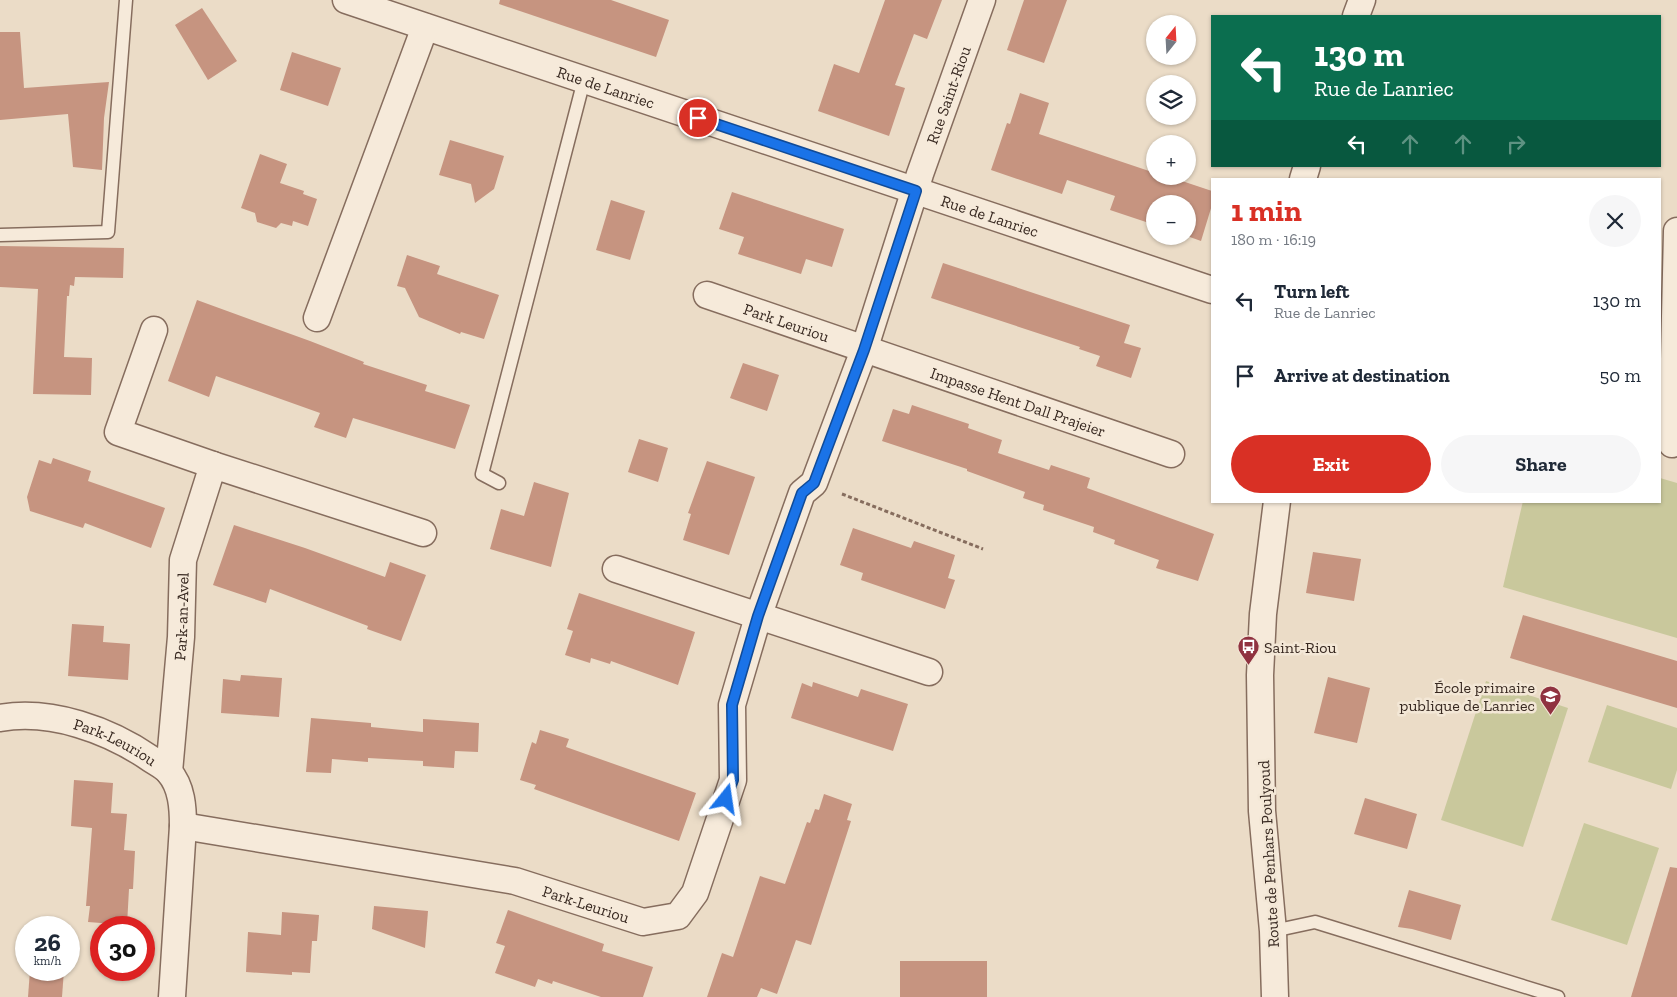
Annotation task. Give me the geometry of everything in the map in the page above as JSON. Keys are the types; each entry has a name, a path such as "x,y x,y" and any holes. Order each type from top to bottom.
{"street":[{"name":"Rue de Lanriec","path":"346,0 1211,290"},
{"name":"Rue Saint-Riou","path":"916,191 982,0"},
{"path":"1356,15 1362,0"},
{"path":"317,318 426,27"},
{"name":"Park-Leuriou","path":"183,826 515,881 643,922 678,916 695,893 733,780 732,705 758,616 802,493 814,483 864,350 916,191"},
{"path":"1670,443 1677,231"},
{"name":"Park Leuriou","path":"707,295 864,350"},
{"path":"154,330 118,432 423,533"},
{"name":"Impasse Hent Dall Prajeier","path":"864,350 1171,454"},
{"name":"Park-an-Avel","path":"169,772 181,637 183,560 213,465"},
{"name":"Route de Penhars Poulyoud","path":"1275,997 1274,931 1262,811 1260,675 1263,614 1277,503"},
{"path":"616,569 929,672"},
{"name":"Park-Leuriou","path":"0,718 61,720 93,728 138,750 169,772 183,801 172,997"}],"lane":[{"path":"0,235 108,232 126,0"},
{"path":"499,483 482,474 584,80"},
{"path":"1274,931 1315,922 1558,997"}],"path":[{"path":"814,483 983,549"}],"green space":[{"path":"1661,478 1677,483 1677,638 1503,587 1523,503 1661,503"},
{"path":"1486,681 1568,708 1523,847 1441,820"},
{"path":"1607,705 1677,728 1677,770 1671,789 1588,762"},
{"path":"1584,823 1659,848 1627,945 1551,920"}],"building":[{"path":"500,0 611,0 669,20 656,57 499,4"},
{"path":"885,0 942,0 927,39 914,34 895,85 905,88 889,136 818,111 834,64 859,73"},
{"path":"1024,0 1067,0 1044,63 1007,50"},
{"path":"202,8 237,61 208,80 175,25"},
{"path":"0,32 20,32 24,88 109,82 104,118 102,170 73,167 68,114 0,120"},
{"path":"292,52 341,68 328,106 280,90"},
{"path":"1020,93 1049,103 1039,134 1146,170 1146,185 1194,185 1211,191 1211,208 1201,241 1196,239 1196,195 1146,195 1146,222 1110,210 1115,196 1067,180 1062,194 991,170 1007,123 1010,124"},
{"path":"450,140 504,156 494,189 475,203 471,184 439,175"},
{"path":"260,154 287,164 280,183 304,191 303,194 317,199 308,226 293,221 292,226 281,223 276,228 257,222 255,213 241,208"},
{"path":"732,192 844,229 832,267 806,259 801,274 738,254 744,237 719,229"},
{"path":"611,200 645,211 630,260 596,250"},
{"path":"0,246 124,248 123,278 75,277 74,286 70,285 69,296 67,296 64,357 92,358 91,395 33,394 38,289 0,287"},
{"path":"407,255 440,266 437,274 499,295 484,339 461,332 460,334 419,317 405,288 397,286"},
{"path":"943,263 1130,325 1124,343 1141,348 1131,378 1096,366 1100,356 1079,349 1080,347 931,298"},
{"path":"197,300 310,341 364,362 363,364 427,385 425,391 470,405 455,449 353,418 346,438 314,427 320,413 216,376 209,397 168,381"},
{"path":"743,363 779,375 767,411 730,398"},
{"path":"912,405 969,424 968,428 1002,440 998,453 1049,470 1051,465 1090,478 1087,488 1214,534 1198,581 1156,568 1159,560 1114,544 1115,540 1093,532 1094,527 1043,510 1044,505 1023,498 1025,492 967,471 967,469 882,441 893,409 909,414"},
{"path":"639,439 668,448 658,482 628,472"},
{"path":"53,458 91,471 88,481 165,508 151,548 85,523 83,528 30,511 27,497 39,460 51,464"},
{"path":"707,461 755,477 729,555 683,540 691,514 688,513"},
{"path":"534,482 569,493 551,567 490,549 501,509 524,516"},
{"path":"234,525 385,577 390,562 426,575 401,641 367,629 368,626 270,589 266,603 213,585"},
{"path":"853,528 911,548 914,541 955,555 948,578 955,580 945,609 861,580 863,573 840,565"},
{"path":"1313,552 1361,559 1354,601 1306,593"},
{"path":"579,593 695,632 678,685 611,661 610,664 591,658 590,663 565,655 573,631 567,629"},
{"path":"1523,615 1677,661 1677,708 1510,658"},
{"path":"72,624 104,626 103,642 130,644 128,680 68,676"},
{"path":"241,675 282,678 279,717 221,713 223,679 240,681"},
{"path":"1328,677 1370,688 1357,743 1314,733"},
{"path":"813,682 858,697 861,689 908,704 893,751 791,718 802,683 812,687"},
{"path":"311,718 371,723 371,727 423,732 423,719 479,723 478,752 455,751 454,768 423,766 423,761 368,758 368,762 332,759 331,773 306,772"},
{"path":"540,730 569,739 566,747 696,793 679,841 534,789 536,785 520,780 532,742 536,744"},
{"path":"74,780 113,783 111,813 127,814 124,850 135,851 133,889 129,889 128,916 90,916 90,922 88,922 90,906 86,906 92,828 71,826"},
{"path":"824,794 852,804 847,820 851,821 811,945 796,940 777,994 761,988 757,997 707,997 722,953 733,957 760,876 785,884 807,822 810,823 815,809 819,810"},
{"path":"1365,798 1417,814 1407,849 1354,834"},
{"path":"1670,867 1677,868 1677,997 1631,997"},
{"path":"1409,890 1461,905 1451,940 1398,927"},
{"path":"374,906 428,911 425,948 372,929"},
{"path":"508,910 604,944 602,951 653,967 643,997 601,997 553,981 552,984 538,979 535,987 495,973 505,946 496,943"},
{"path":"282,912 319,915 317,941 312,941 310,973 292,972 292,975 246,972 248,932 281,935"},
{"path":"900,961 987,961 987,997 900,997"},
{"path":"29,981 63,981 62,997 28,997"}],"place":[{"name":"Saint-Riou","path":"1248,666"},
{"name":"École primaire publique de Lanriec","path":"1551,715"}],"route":[{"path":"698,118 916,191 864,350 814,483 802,493 758,616 732,705 733,780 726,799"}]}
